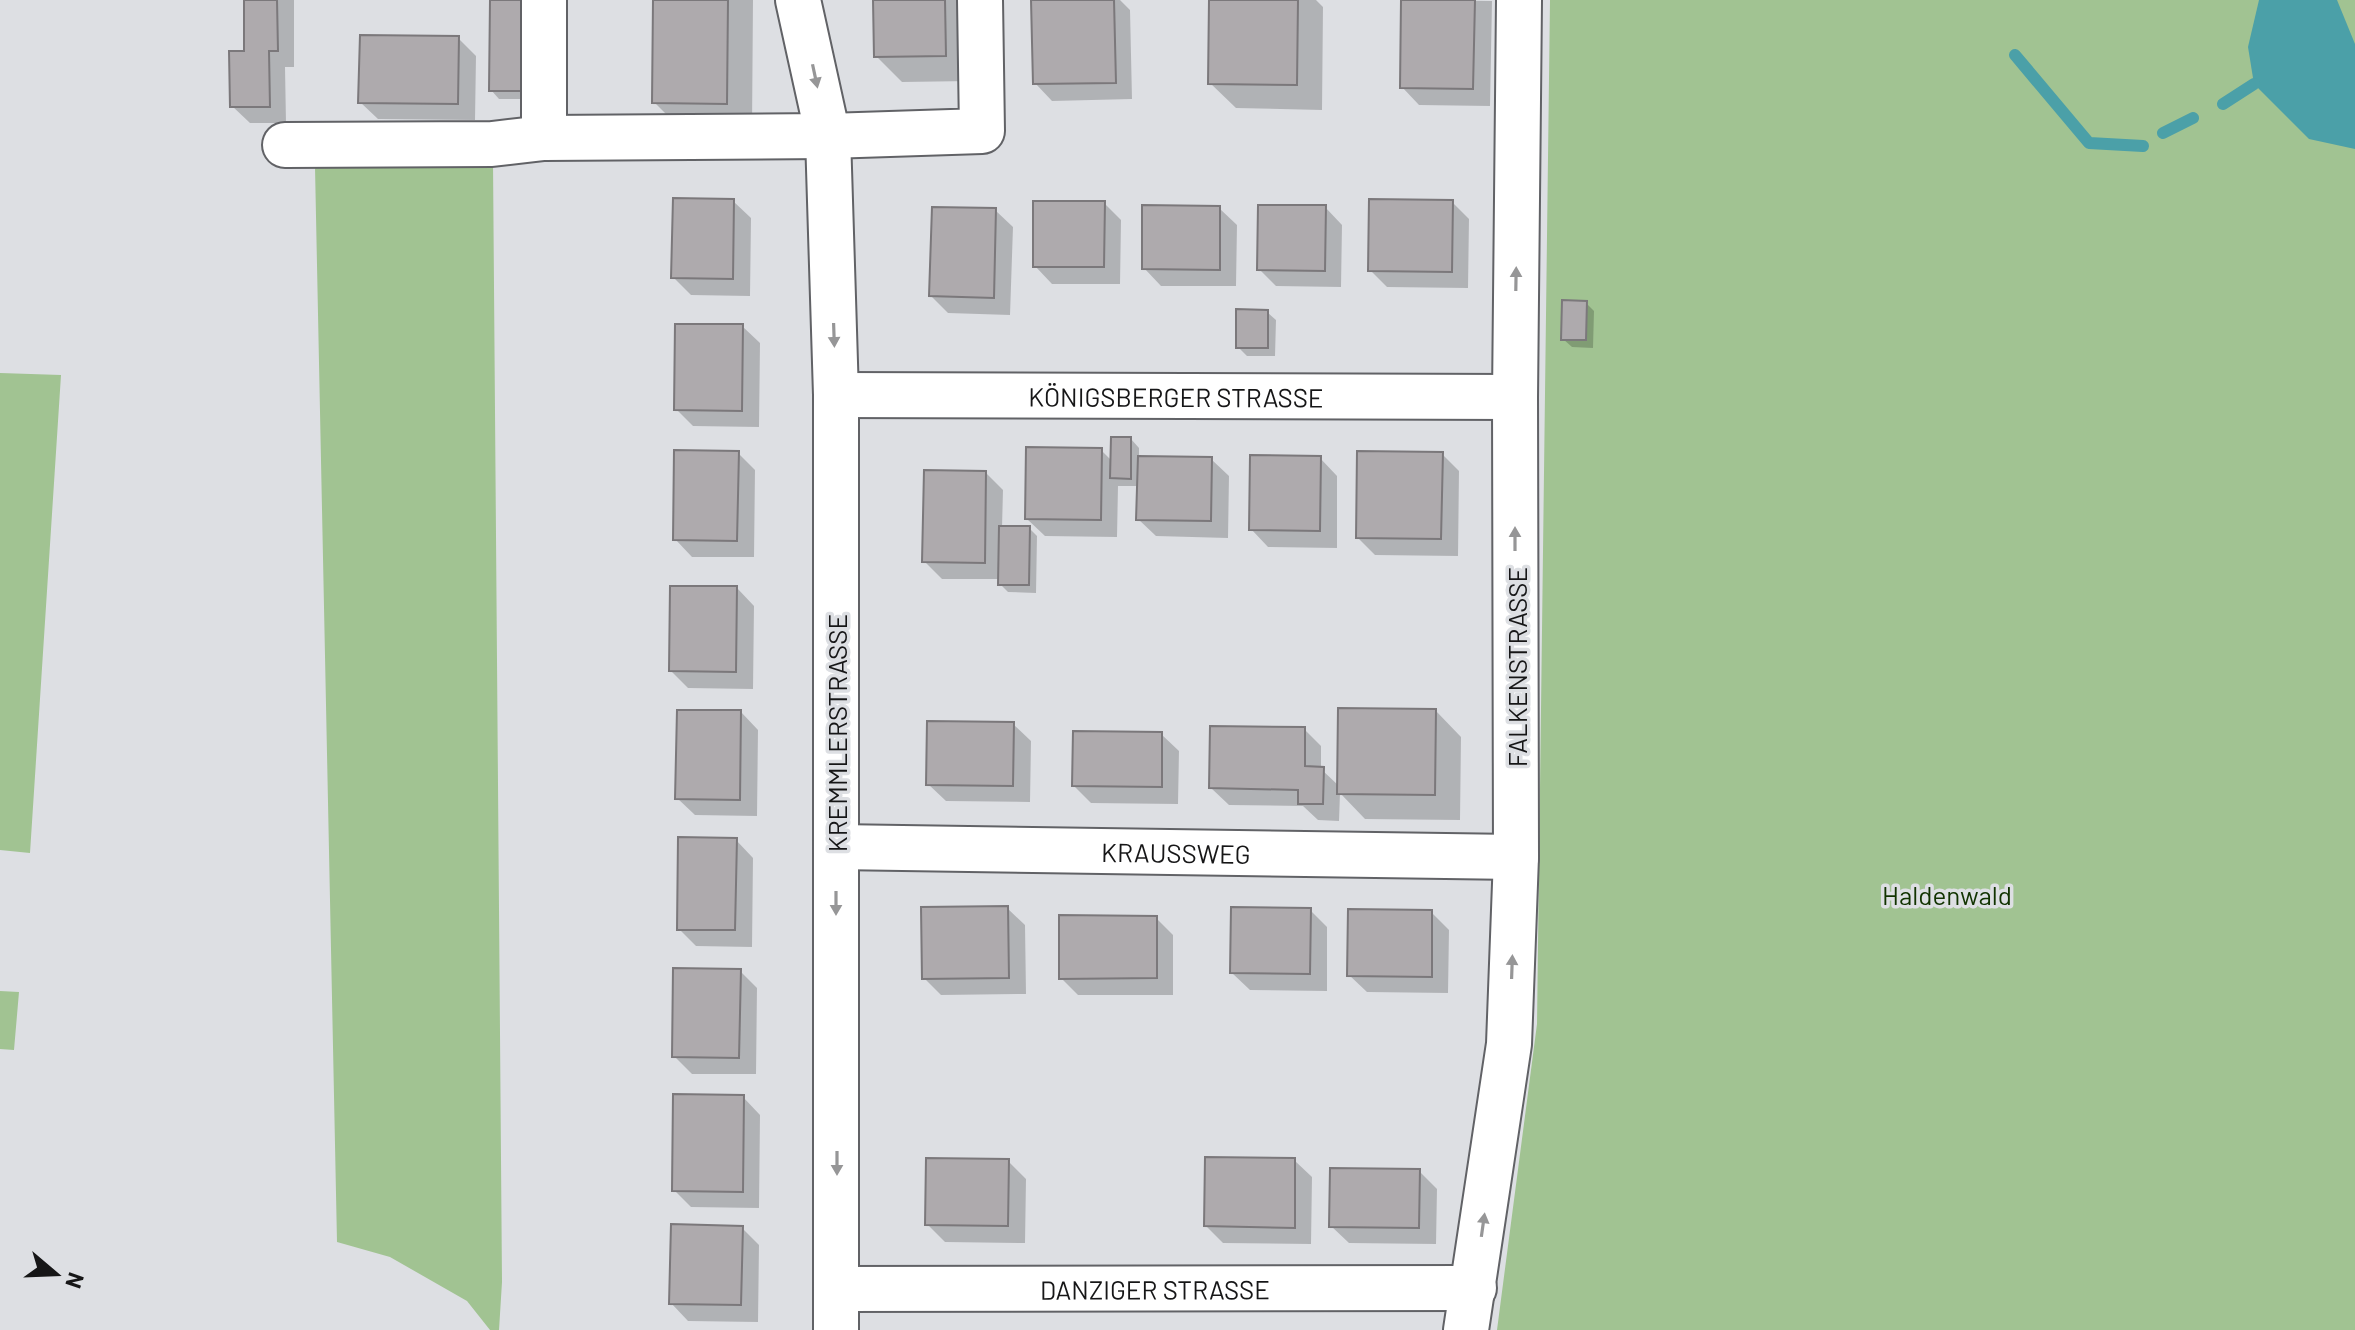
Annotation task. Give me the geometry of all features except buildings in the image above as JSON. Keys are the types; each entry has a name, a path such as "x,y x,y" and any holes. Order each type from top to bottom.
{"street":[{"path":"544,0 544,138"},
{"name":"KREMMLERSTRASSE","path":"798,0 828,136 836,395 837,1309"},
{"path":"285,145 492,144 544,138 828,136 982,131 980,0"},
{"name":"FALKENSTRASSE","path":"1470,1309 1509,1044 1516,857 1515,397 1519,0"},
{"name":"KÖNIGSBERGER STRASSE","path":"836,395 1515,397"},
{"name":"KRAUSSWEG","path":"836,847 1516,857"},
{"name":"DANZIGER STRASSE","path":"837,1309 1470,1309"}],"green space":[{"name":"Haldenwald","path":"1550,0 2355,0 2355,1330 1497,1330 1537,1024"},
{"path":"493,162 502,1282 499,1330 490,1330 467,1301 390,1257 337,1242 315,167"},
{"path":"0,373 61,375 30,853 0,850"},
{"path":"0,991 19,992 14,1050 0,1049"}],"water":[{"path":"2259,0 2337,0 2355,44 2355,149 2309,139 2254,84 2248,47"}],"waterway":[{"path":"2015,55 2089,143 2143,146"},
{"path":"2223,104 2254,84"},
{"path":"2163,133 2193,118"}]}
